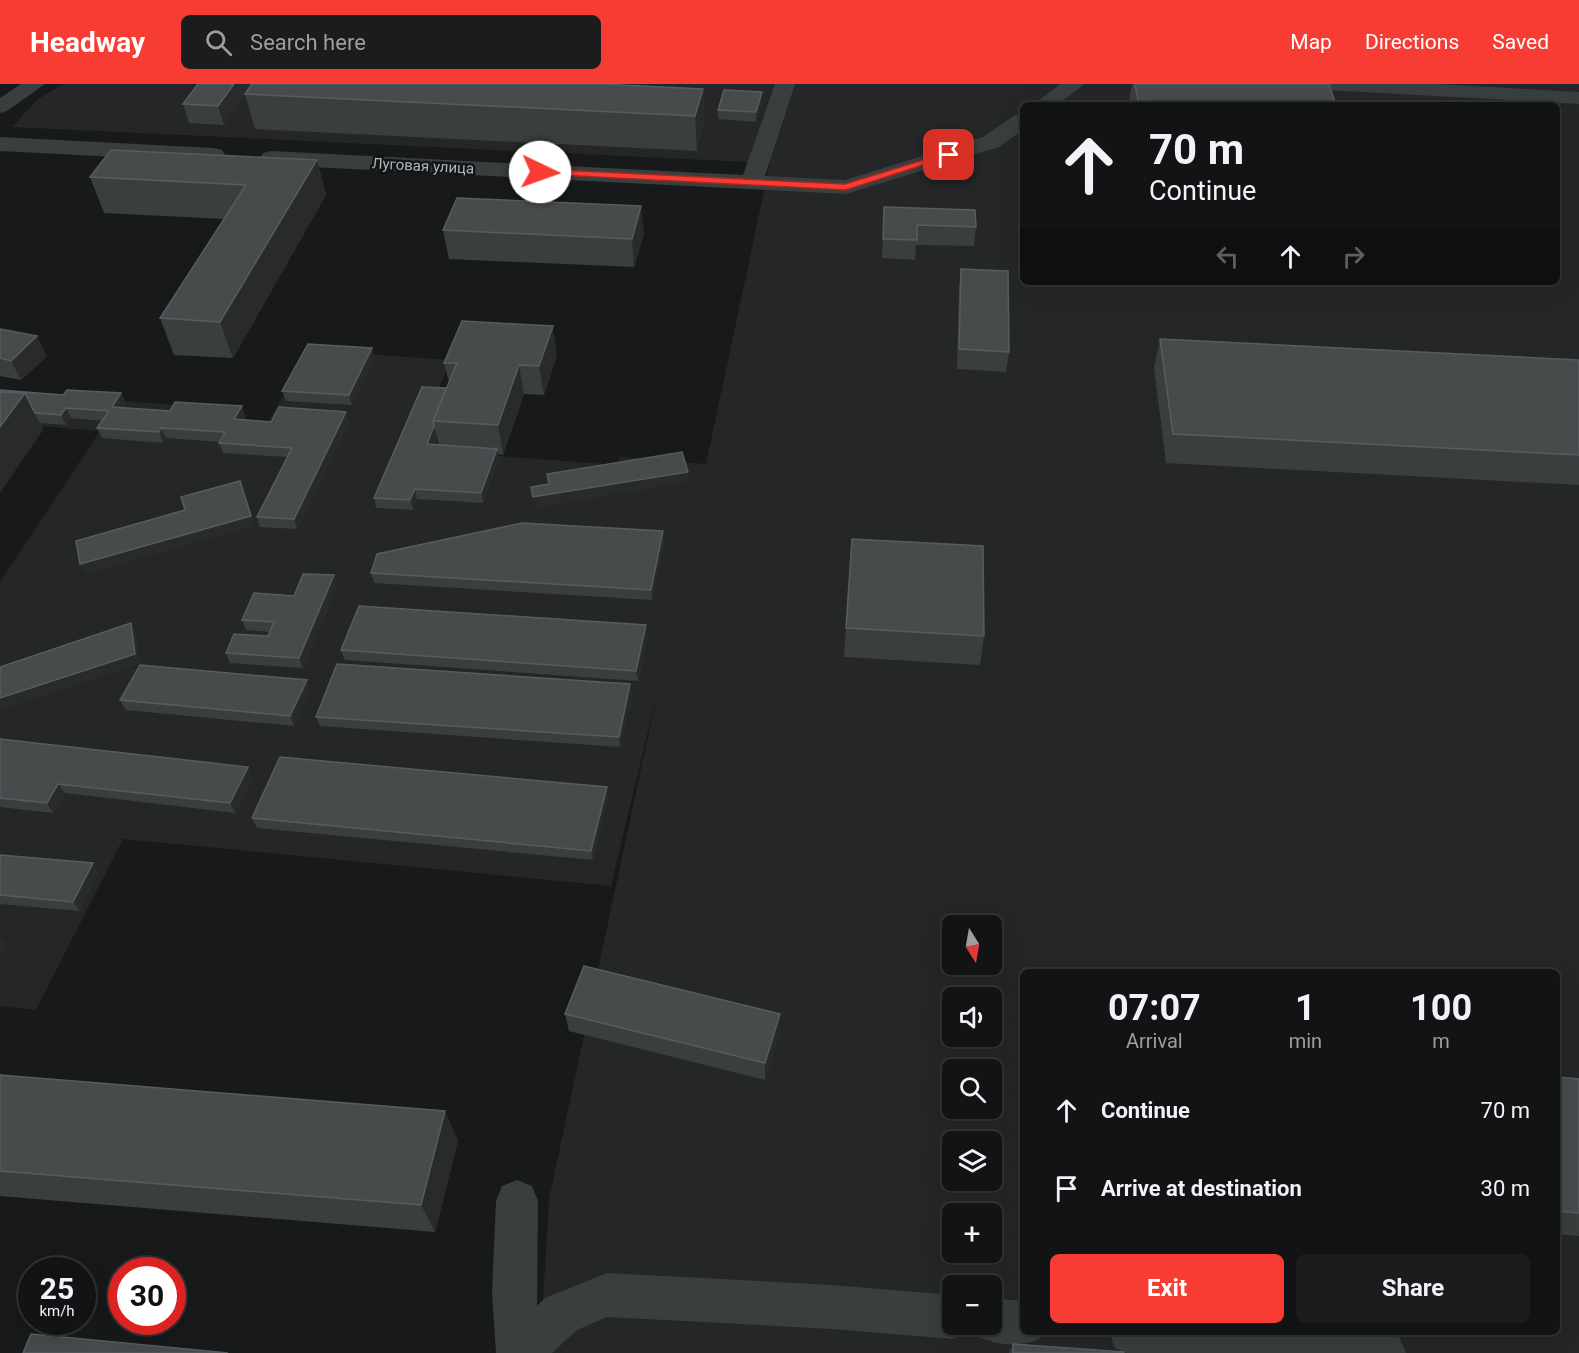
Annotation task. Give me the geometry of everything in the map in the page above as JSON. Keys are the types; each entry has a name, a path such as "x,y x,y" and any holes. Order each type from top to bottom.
{"street":[{"path":"4,100 35,84"},
{"path":"752,183 785,84"},
{"path":"1048,102 1074,84"},
{"path":"1324,84 1579,98"},
{"name":"Луговая улица","path":"0,144 846,187 991,142 1020,122"},
{"path":"517,1202 514,1293 519,1352"},
{"path":"519,1352 561,1314 607,1295 832,1307 942,1316"},
{"path":"1002,1321 1020,1323"},
{"path":"1167,1335 1383,1353"}],"shaded area":[{"path":"63,84 1579,84 1579,1353 540,1353 549,1199 658,689 611,886 123,839 36,1010 0,1006 0,582 100,431 0,423 0,392 179,405 173,415 268,422 309,350 451,360 436,395 457,396 434,451 618,465 620,457 706,464 770,163 12,127 37,100"}],"building":[{"path":"198,84 234,84 218,106 183,104"},
{"path":"252,84 601,84 703,89 695,116 245,94"},
{"path":"1135,84 1329,84 1335,102 1184,102 1138,100"},
{"path":"724,90 762,92 756,112 718,110"},
{"path":"111,150 317,160 220,322 160,318 246,185 90,177"},
{"path":"457,198 641,206 632,239 443,230"},
{"path":"884,207 975,210 976,227 917,225 917,240 883,239"},
{"path":"961,269 1008,271 1009,352 959,349"},
{"path":"462,321 553,326 539,366 519,365 498,425 433,421 457,363 444,363"},
{"path":"0,329 37,336 11,361 0,358"},
{"path":"1160,339 1579,360 1579,455 1173,434"},
{"path":"308,344 372,348 349,395 282,391"},
{"path":"422,387 446,388 427,444 497,449 481,493 415,489 410,500 374,498"},
{"path":"0,390 63,395 67,390 121,393 112,407 170,411 175,402 242,406 234,419 271,422 279,407 346,412 294,519 257,517 292,448 219,443 225,432 161,428 159,432 97,428 109,411 66,408 61,415 35,413 25,393 0,392"},
{"path":"0,392 25,393 0,427"},
{"path":"682,452 688,472 533,497 531,487 549,484 547,474"},
{"path":"240,481 251,516 80,564 76,541 185,510 181,497"},
{"path":"522,523 663,531 651,590 371,573 377,554"},
{"path":"852,539 983,546 984,636 846,628"},
{"path":"303,574 334,575 299,658 226,653 234,634 268,636 274,622 242,620 254,593 294,596"},
{"path":"359,606 646,625 636,671 341,650"},
{"path":"131,623 135,654 0,698 0,667"},
{"path":"337,664 630,684 619,737 316,717"},
{"path":"140,665 307,680 290,716 120,700"},
{"path":"0,739 248,767 230,803 58,784 47,803 0,798"},
{"path":"280,757 607,787 591,851 252,818"},
{"path":"0,855 93,863 73,902 0,895"},
{"path":"584,966 780,1014 765,1063 565,1014"},
{"path":"0,1075 445,1111 421,1205 0,1171"},
{"path":"1560,1077 1579,1079 1579,1213 1560,1211"},
{"path":"31,1335 41,1335 228,1353 23,1353"},
{"path":"1013,1344 1124,1352 1124,1353 1013,1353"}],"route":[{"path":"540,172 846,187 949,155"}]}
